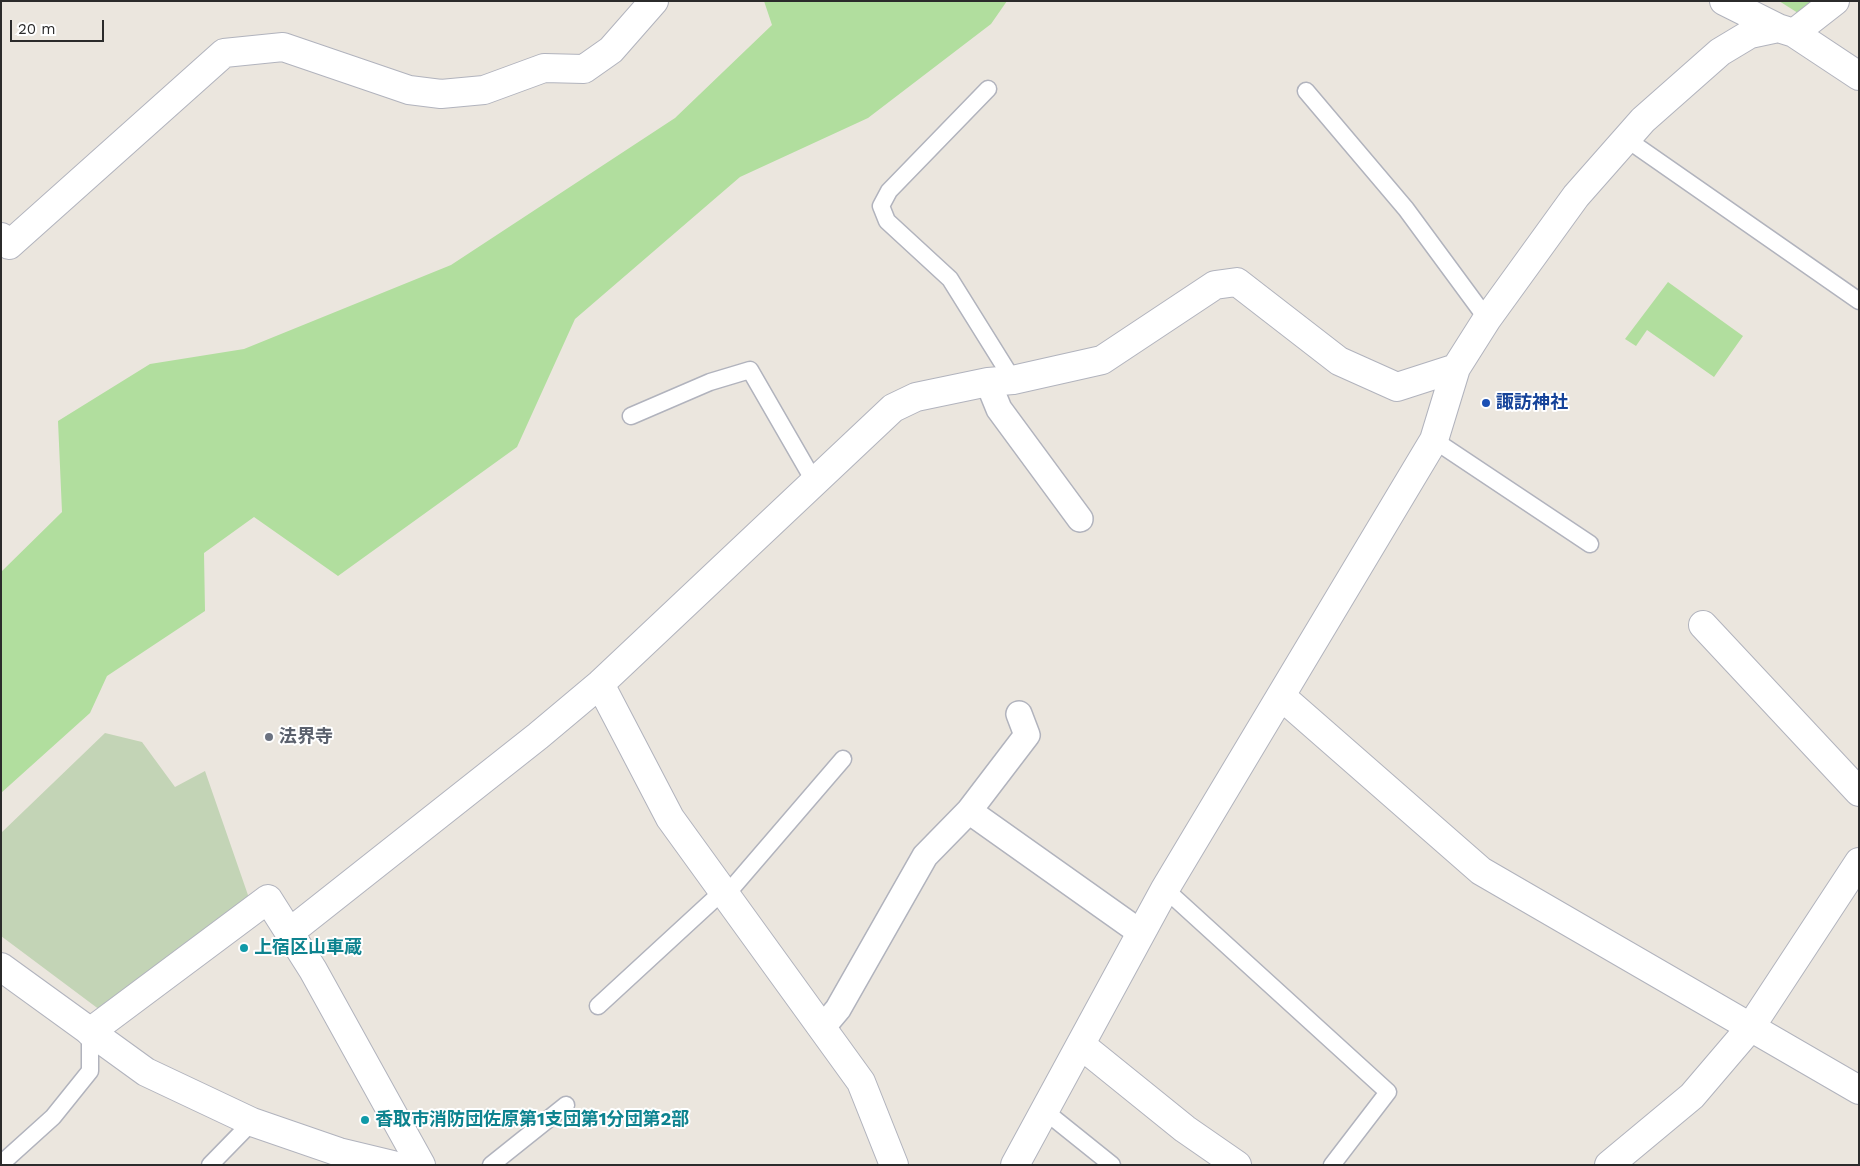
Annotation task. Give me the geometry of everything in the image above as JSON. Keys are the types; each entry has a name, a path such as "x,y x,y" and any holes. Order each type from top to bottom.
{"street":[{"path":"4,245 224,53 283,47 409,90 441,94 484,90 544,68 584,69 611,50 654,1"},
{"path":"1724,1 1786,31 1859,76"},
{"path":"1015,1165 1046,1112 1165,890 1434,440 1456,368 1487,319 1576,196 1625,138 1685,82 1720,52 1750,34 1786,31 1835,1"},
{"path":"290,932 538,736 600,684 893,408 916,397 1102,360 1215,285 1237,282 1339,361 1398,387 1456,368"},
{"path":"1001,381 999,409 1080,519"},
{"path":"1703,625 1859,792"},
{"path":"600,684 670,818 861,1082 894,1165"},
{"path":"1281,696 1482,870 1859,1090"},
{"path":"822,1028 838,1009 925,856 969,811 1027,735 1019,714"},
{"path":"969,811 1141,933"},
{"path":"1609,1165 1692,1096 1750,1028 1859,862"},
{"path":"90,1032 268,899 290,932 421,1165"},
{"path":"1,967 146,1072 252,1122 338,1152 393,1165"},
{"path":"1081,1045 1185,1129 1237,1165"}],"lane":[{"path":"988,89 889,191 881,206 887,221 950,279 1001,381"},
{"path":"1306,91 1406,209 1487,319"},
{"path":"1625,138 1859,301"},
{"path":"631,416 710,382 750,370 814,481"},
{"path":"1434,440 1590,544"},
{"path":"598,1006 724,893 843,759"},
{"path":"1165,890 1388,1092 1332,1165"},
{"path":"1,1164 53,1117 90,1071 90,1032"},
{"path":"491,1165 566,1104"},
{"path":"1046,1112 1112,1165"},
{"path":"210,1165 252,1122"}],"green space":[{"path":"764,1 1007,1 991,24 868,118 740,177 575,319 517,447 338,576 254,517 204,553 205,611 107,676 90,713 1,793 1,572 62,512 58,421 150,364 244,349 451,265 675,118 772,25"},
{"path":"1779,1 1813,1 1798,13"},
{"path":"1668,282 1743,336 1714,377 1647,330 1636,346 1625,339"},
{"path":"105,733 142,742 175,787 205,771 249,898 104,1013 1,936 1,833"}],"place":[{"name":"諏訪神社","path":"1486,403"},
{"name":"法界寺","path":"269,737"},
{"name":"上宿区山車蔵","path":"244,948"},
{"name":"香取市消防団佐原第1支団第1分団第2部","path":"365,1120"}]}
